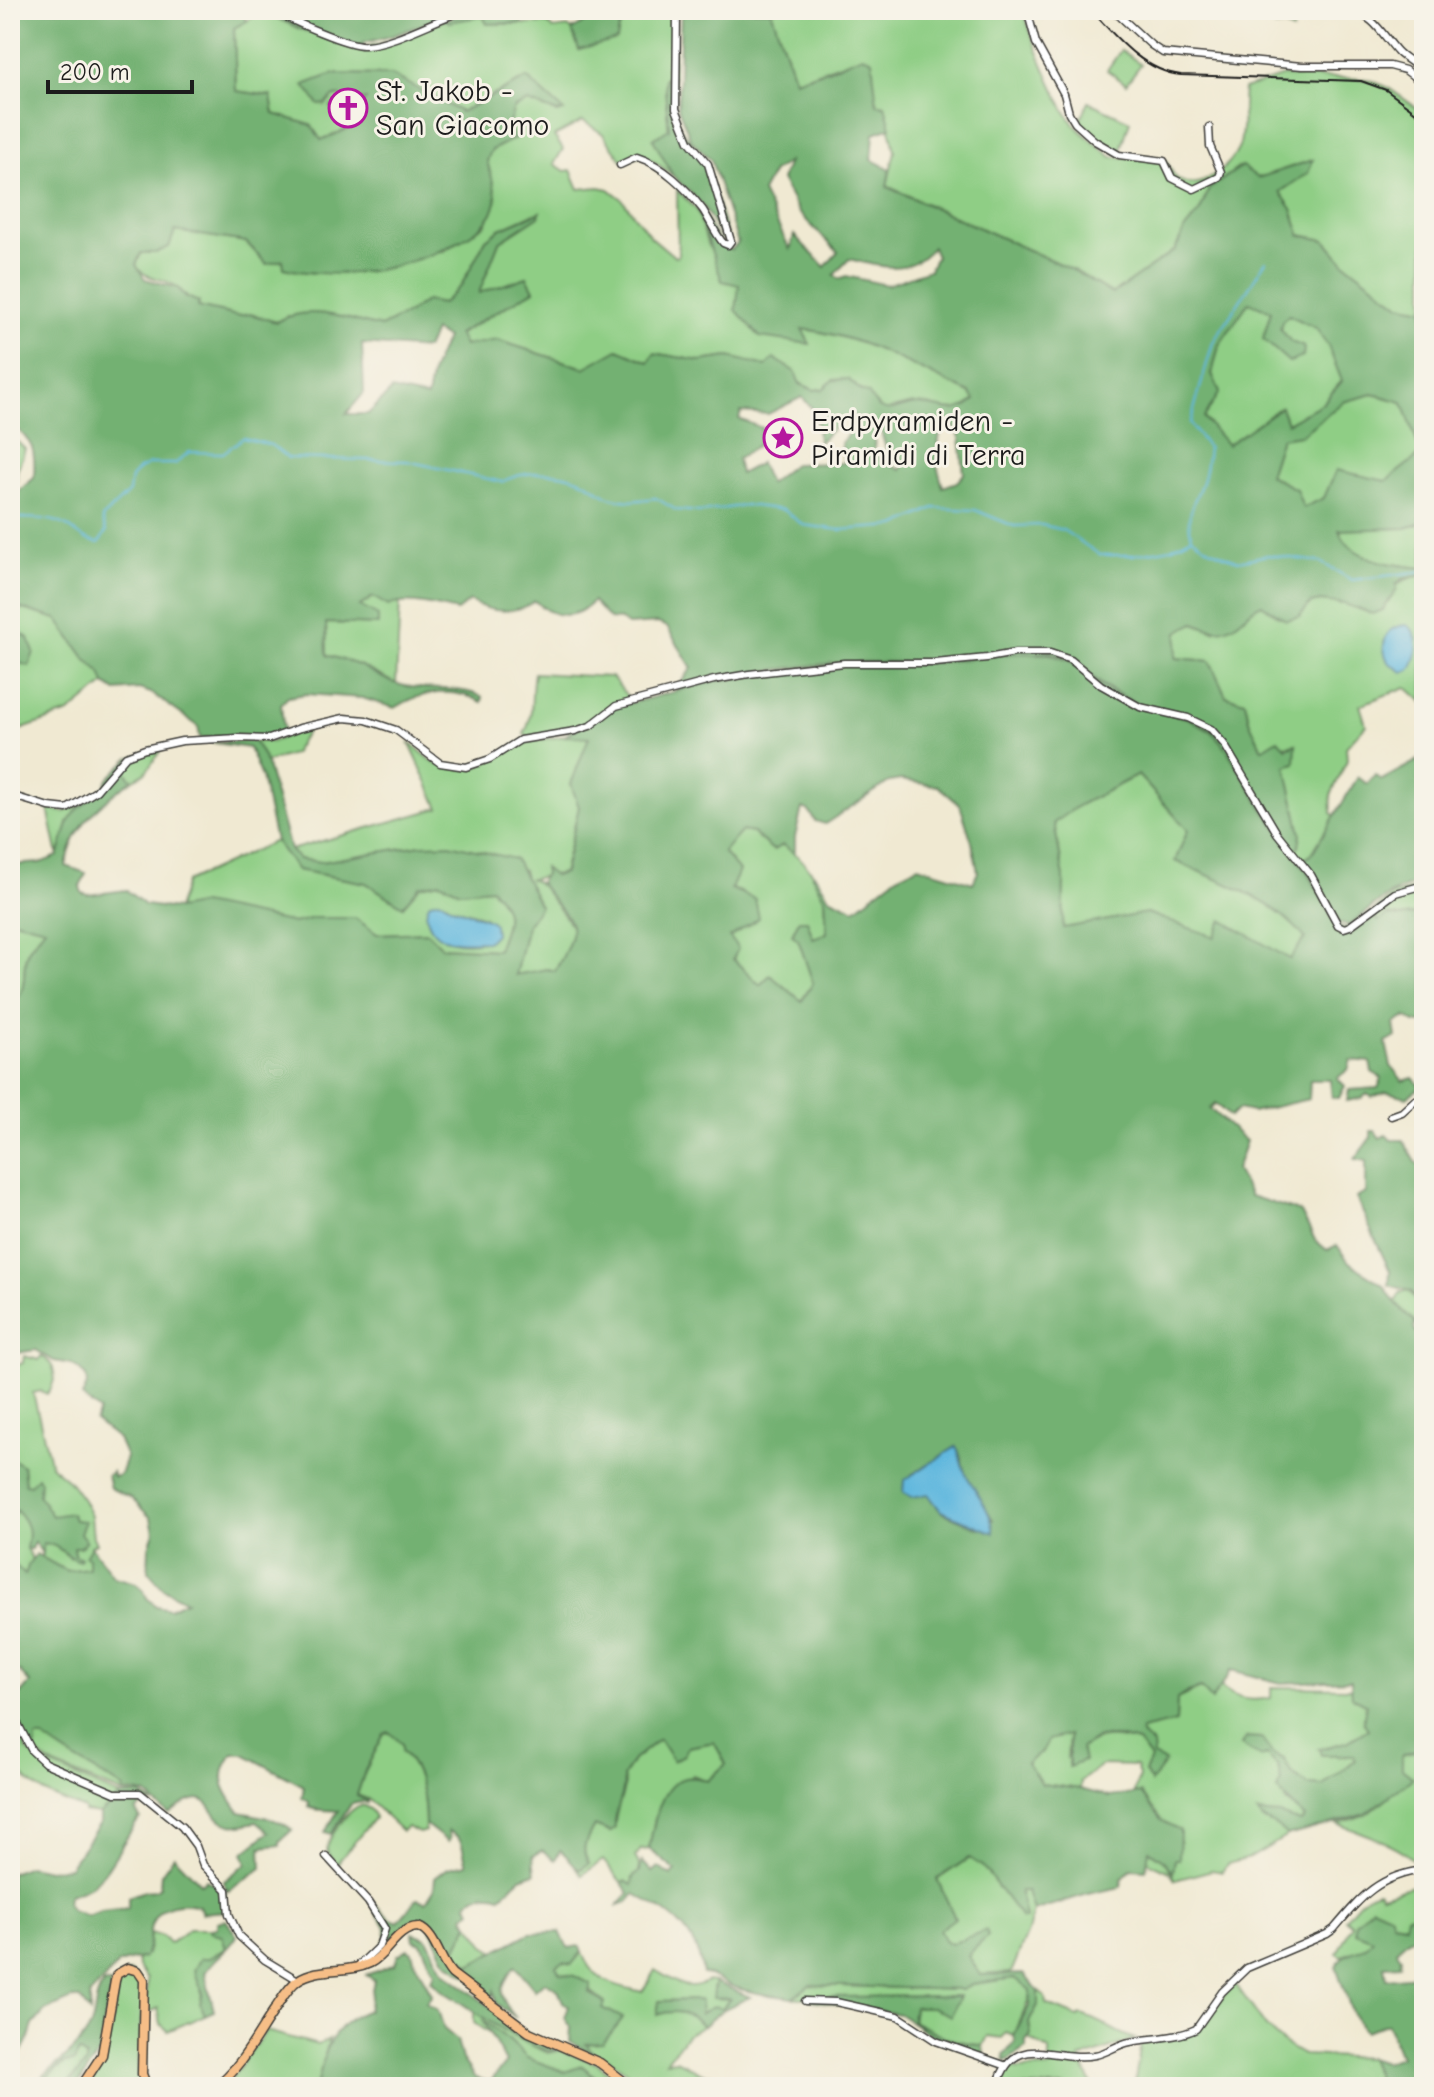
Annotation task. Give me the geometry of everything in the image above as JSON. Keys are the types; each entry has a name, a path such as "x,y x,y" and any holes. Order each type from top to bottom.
{"main road":[{"path":"215,2087 235,2068 284,1995 298,1980 308,1975 357,1967 378,1958 406,1930 418,1927 431,1936 445,1967 511,2020 540,2037 600,2063 631,2087"},
{"path":"81,2087 102,2055 117,1974 128,1968 138,1971 144,1980 142,2074 147,2087"}],"street":[{"path":"274,10 304,27 365,46 466,10"},
{"path":"620,165 637,157 649,161 695,201 723,243 728,245 731,241 708,164 689,141 676,109 677,10"},
{"path":"1027,10 1036,43 1064,94 1075,123 1107,149 1119,155 1164,161 1172,178 1194,189 1219,177 1221,172 1210,146 1209,127"},
{"path":"1113,10 1163,53 1302,66 1390,66 1401,69 1424,84"},
{"path":"1349,10 1372,20 1383,31 1398,53 1417,67 1416,78"},
{"path":"10,795 67,809 96,791 126,756 145,749 182,741 269,739 344,718 366,720 388,727 406,736 440,763 466,767 490,759 520,740 590,726 616,706 714,680 844,663 935,663 1015,653 1050,653 1071,660 1101,685 1140,707 1188,718 1211,729 1224,744 1277,833 1311,875 1338,925 1344,928 1350,926 1403,888 1424,885"},
{"path":"1391,1116 1402,1112 1415,1100 1424,1100"},
{"path":"10,1722 18,1724 32,1751 45,1763 115,1793 140,1793 152,1801 191,1838 203,1865 227,1890 229,1914 239,1936 265,1960 298,1980"},
{"path":"326,1856 368,1902 385,1929 386,1934 376,1950 357,1967"},
{"path":"997,2087 1004,2065 1018,2056 1054,2052 1097,2055 1130,2042 1190,2032 1202,2024 1222,1992 1247,1968 1327,1934 1366,1891 1376,1885 1424,1870"},
{"path":"805,2001 836,2002 898,2016 936,2041 1004,2065"}],"green space":[{"path":"10,10 239,10 247,21 234,28 236,91 271,96 274,114 311,125 321,140 360,124 331,107 335,103 351,114 366,100 334,96 326,104 319,105 304,85 333,74 392,75 461,112 527,78 564,111 558,113 528,102 514,108 508,127 515,138 492,150 487,160 496,198 490,216 460,241 419,259 364,272 302,272 284,268 283,260 267,264 246,242 175,231 169,247 156,253 141,253 136,265 145,279 178,288 186,297 199,302 198,307 237,316 250,314 276,322 302,314 328,314 381,327 426,301 442,304 461,286 486,239 500,229 540,212 539,216 499,242 479,293 527,277 534,290 458,334 464,346 497,340 584,368 618,349 649,362 654,353 700,361 729,357 766,366 774,358 795,372 800,384 814,390 823,389 833,380 848,379 868,393 884,410 919,404 954,410 967,405 975,400 970,393 867,345 802,329 810,344 760,337 736,310 739,285 722,281 697,210 721,245 731,250 738,243 711,160 691,140 678,108 681,10 771,10 795,80 862,55 872,60 877,104 885,105 891,127 874,133 872,160 890,169 887,187 1073,270 1112,294 1175,250 1185,229 1200,211 1209,189 1242,166 1258,178 1313,160 1308,173 1280,192 1292,209 1300,235 1325,240 1344,262 1399,304 1424,309 1424,522 1406,528 1339,530 1353,549 1374,560 1423,568 1424,561 1424,575 1403,579 1396,584 1397,589 1383,610 1373,614 1344,604 1320,601 1311,603 1300,616 1286,620 1262,604 1222,630 1194,623 1178,632 1176,658 1210,661 1226,696 1245,701 1249,721 1262,749 1278,739 1286,748 1296,744 1295,763 1286,766 1301,834 1299,846 1294,850 1278,833 1211,728 1140,706 1101,684 1071,659 1050,652 935,662 844,662 748,673 676,689 692,668 667,627 658,623 628,625 621,620 609,619 593,601 579,612 564,615 549,611 535,601 503,611 470,601 457,611 413,603 388,606 373,597 360,606 378,616 378,625 326,623 327,655 359,665 397,684 472,693 483,697 482,702 460,694 437,693 415,698 395,708 362,698 306,694 288,697 281,704 284,733 266,737 239,735 200,738 198,726 151,693 139,689 116,691 105,684 101,673 86,659 57,619 16,607 10,613 10,493 19,491 34,478 34,467 31,446 10,422","holes":["788,162 781,180 799,213 838,252 825,267 794,235 790,250 762,192 773,172","932,247 936,257 929,270 887,285 846,276 839,279 834,275 849,259 894,267 914,262","1249,302 1271,311 1263,339 1289,362 1303,357 1304,347 1291,342 1280,328 1282,321 1289,315 1316,328 1328,346 1342,381 1323,403 1287,423 1281,407 1227,445 1204,418 1220,392 1212,374 1219,345","434,331 446,338 432,371 427,398 392,390 368,414 346,414 364,393 362,344 426,349","1373,394 1403,402 1421,454 1386,481 1336,470 1324,498 1303,508 1296,489 1269,475 1281,438 1301,435 1343,402","802,397 812,408 812,420 817,422 818,443 843,419 855,416 860,419 841,443 844,463 794,464 769,484 760,463 740,474 737,459 758,445 762,428 739,419 741,412 768,414","952,423 960,437 964,474 957,482 943,487 936,462 940,432","880,428 887,452 891,451 904,461 901,470 881,460 874,452 875,432"]},
{"path":"263,10 460,10 392,36 363,43 363,48 300,29"},
{"path":"481,10 523,10 519,13 522,23 487,24 483,16 449,22 445,19"},
{"path":"599,10 635,10 619,28 617,40 579,50 572,30 594,17"},
{"path":"635,10 675,10 674,77 664,78 673,176 644,157 622,160 603,134 583,121 554,136 563,149 554,164 565,171 571,170 579,189 609,189 622,199 650,236 675,257 678,256 677,190 697,210 708,246 739,285 809,343 800,329 823,332 867,345 970,393 976,400 953,410 918,404 884,411 848,379 834,380 823,389 814,390 766,366 729,357 700,361 654,353 649,363 618,349 585,368 497,340 464,346 458,335 534,290 527,277 478,294 499,242 539,216 533,214 486,239 461,286 442,304 426,301 381,327 350,320 287,316 276,322 250,314 237,316 198,307 199,302 177,287 144,274 136,265 141,253 156,253 175,231 246,242 266,264 284,260 444,251 486,224 496,201 487,160 492,150 515,138 507,127 514,108 528,102 557,113 527,78 461,112 392,75 333,74 326,104 334,96 367,99 351,114 334,104 331,107 360,124 321,140 311,125 274,114 270,96 236,91 234,27 263,12 300,29 362,48 384,43 445,19 449,22 483,16 487,24 548,24 553,29 568,27 579,50 619,28"},
{"path":"771,10 1025,10 1045,68 1074,124 1112,157 1164,159 1176,177 1186,183 1204,181 1213,176 1235,155 1242,135 1244,89 1283,76 1367,79 1387,87 1424,113 1424,309 1399,304 1344,262 1325,240 1300,235 1292,209 1280,192 1308,173 1312,160 1257,178 1241,166 1209,189 1200,211 1185,229 1175,250 1112,294 1073,270 887,186 895,151 885,105 877,104 862,56 795,80"},
{"path":"1256,10 1297,10 1293,31 1274,27 1270,15"},
{"path":"1121,50 1141,64 1126,84 1107,70"},
{"path":"674,77 674,109 679,126 706,165 727,240 722,239 702,204 673,176 653,139 669,129 664,78"},
{"path":"1089,102 1130,121 1120,152 1103,144 1079,122"},
{"path":"1249,301 1271,311 1263,339 1291,342 1280,328 1289,315 1316,328 1328,346 1342,381 1323,403 1287,423 1281,407 1227,446 1203,418 1220,392 1212,374 1219,345"},
{"path":"1373,394 1403,402 1421,454 1386,481 1324,498 1303,508 1269,475 1281,438 1342,402"},
{"path":"10,435 25,449 17,471 16,485 10,489"},
{"path":"1424,522 1423,568 1387,563 1363,555 1353,549 1339,529 1406,528"},
{"path":"1424,575 1423,702 1406,687 1360,705 1366,725 1346,747 1347,760 1331,795 1335,816 1311,855 1302,861 1294,850 1301,834 1286,766 1296,744 1262,749 1249,720 1245,701 1226,696 1210,661 1176,658 1178,631 1194,623 1214,631 1246,616 1262,604 1279,617 1303,611 1311,603 1320,601 1345,604 1373,614 1398,585"},
{"path":"373,597 400,601 396,684 359,665 327,656 326,623 377,625 359,606"},
{"path":"16,607 57,619 86,659 102,674 105,684 69,713 14,732 10,731 10,660 28,638 10,625 10,613"},
{"path":"10,625 28,638 34,652 29,666 10,660"},
{"path":"1015,653 1050,654 1070,661 1101,686 1139,707 1188,718 1210,730 1224,745 1310,876 1337,926 1344,929 1372,913 1378,921 1387,915 1400,917 1424,913 1424,1023 1415,1023 1406,1017 1394,1024 1396,1037 1386,1043 1391,1066 1403,1081 1413,1078 1421,1087 1407,1097 1387,1092 1372,1097 1367,1094 1347,1101 1349,1090 1378,1088 1382,1078 1372,1072 1370,1062 1351,1060 1348,1070 1337,1078 1345,1086 1339,1098 1332,1098 1330,1080 1310,1080 1309,1099 1252,1112 1238,1109 1230,1117 1215,1103 1210,1109 1246,1141 1236,1170 1250,1196 1301,1212 1315,1240 1327,1250 1337,1245 1349,1262 1384,1286 1397,1305 1415,1322 1414,1329 1424,1343 1424,1755 1419,1750 1402,1755 1402,1769 1413,1778 1366,1814 1287,1836 1257,1813 1280,1815 1301,1822 1305,1818 1277,1790 1281,1782 1278,1766 1267,1755 1261,1757 1241,1745 1247,1737 1261,1738 1273,1754 1284,1759 1291,1773 1308,1785 1323,1786 1355,1760 1353,1755 1321,1755 1319,1749 1347,1742 1368,1729 1363,1722 1366,1704 1352,1697 1351,1680 1281,1683 1231,1670 1212,1700 1201,1688 1188,1692 1177,1699 1176,1722 1141,1730 1153,1745 1154,1756 1165,1762 1151,1782 1145,1772 1151,1759 1138,1742 1118,1737 1098,1737 1081,1748 1084,1761 1069,1767 1069,1735 1048,1740 1041,1753 1027,1763 1042,1784 1109,1797 1141,1793 1161,1820 1180,1830 1179,1859 1175,1859 1173,1873 1163,1860 1149,1850 1146,1870 1131,1869 1122,1879 1121,1887 1033,1911 1027,1891 1020,1891 1025,1919 983,1867 969,1858 937,1879 955,1918 939,1930 945,1942 951,1944 986,1930 988,1936 968,1955 980,1975 1024,1974 1038,1991 1038,2005 1029,2022 1031,2035 1026,2041 1026,2048 1005,2062 1004,2054 1016,2043 1014,2036 1029,2006 1030,1990 1015,1978 972,1984 962,1990 810,1985 792,1998 759,1993 703,1974 695,1945 688,1934 660,1909 635,1894 628,1902 618,1905 629,1893 621,1882 632,1885 642,1861 652,1872 658,1867 671,1876 676,1871 649,1849 658,1809 671,1786 692,1777 707,1781 726,1764 714,1742 688,1747 684,1755 673,1761 659,1739 633,1760 623,1777 615,1828 611,1832 594,1826 584,1849 589,1863 579,1870 560,1850 555,1860 542,1850 533,1856 535,1873 521,1878 501,1896 483,1895 467,1903 471,1910 464,1916 469,1924 455,1952 470,1965 530,1933 560,1932 568,1948 580,1946 582,1952 572,1964 564,1962 556,1966 560,1973 591,1984 589,1992 605,2003 603,2008 623,2018 603,2043 586,2044 594,2054 570,2042 571,2027 565,2018 569,2006 563,2002 558,1990 545,1982 535,1990 515,1966 502,1992 505,2004 516,2018 496,2003 494,1991 492,1996 485,1995 474,1983 477,1977 471,1979 448,1962 425,1923 406,1926 381,1947 386,1931 373,1902 389,1918 398,1922 417,1899 426,1902 434,1889 435,1878 448,1868 467,1864 458,1837 448,1831 448,1842 425,1824 418,1776 402,1751 402,1744 389,1732 384,1734 365,1771 357,1795 367,1803 352,1803 331,1834 325,1832 338,1811 309,1807 309,1802 302,1798 304,1786 244,1754 233,1754 223,1776 226,1790 240,1812 275,1820 292,1830 280,1841 280,1845 261,1847 262,1868 228,1891 223,1882 247,1863 243,1853 269,1832 257,1822 231,1825 222,1821 201,1800 184,1804 169,1814 145,1794 122,1793 124,1789 44,1738 36,1738 33,1751 19,1722 14,1720 13,1702 30,1683 19,1671 10,1673 10,1560 25,1575 36,1554 66,1571 88,1568 88,1558 85,1556 91,1546 114,1577 136,1583 156,1606 169,1609 186,1601 164,1589 148,1571 149,1547 154,1532 151,1518 131,1498 110,1488 107,1476 112,1471 113,1477 120,1475 126,1457 118,1439 95,1421 99,1411 82,1397 87,1385 86,1377 71,1364 54,1361 36,1350 10,1354 10,1006 22,989 27,953 45,928 10,919 11,865 40,863 58,856 69,821 128,759 126,772 132,780 90,816 70,851 66,866 86,873 80,887 82,893 88,895 126,890 145,905 177,909 202,904 294,923 314,918 355,918 377,934 427,932 442,947 497,950 504,931 506,911 491,888 460,891 440,882 420,886 403,906 366,883 297,870 275,841 261,777 249,748 209,742 254,741 266,762 290,850 298,859 321,862 421,845 450,844 515,859 540,906 527,925 515,975 547,969 555,971 572,931 566,916 539,882 545,874 544,868 554,876 564,873 579,807 571,784 589,737 564,736 616,707 714,681 844,664 935,663","holes":["1138,775 1188,830 1175,861 1245,892 1278,912 1305,938 1290,959 1222,920 1215,937 1147,913 1063,928 1064,877 1054,823 1079,805","901,780 938,786 960,805 978,872 973,883 918,866 897,876 855,909 829,897 816,876 812,875 825,899 827,933 813,938 807,920 799,920 792,935 798,939 813,983 802,1001 770,975 760,985 733,959 738,949 730,937 759,918 755,899 731,889 739,871 723,852 742,831 753,833 773,850 783,845 795,854 795,837 802,808 808,810 815,821 825,824 889,782","956,1447 965,1474 993,1520 979,1528 941,1512 911,1475"]},
{"path":"534,673 612,677 630,700 575,729 527,737 524,734 531,712"},
{"path":"309,728 293,754 266,762 254,741 271,742"},
{"path":"564,736 589,737 571,784 579,807 563,873 530,879 542,888 561,912 573,934 555,971 547,969 515,975 527,925 540,906 526,882 523,870 421,845 321,862 299,859 290,850 439,808 409,742 436,764 464,769 480,766 520,743"},
{"path":"162,749 146,772 132,780 126,772 128,759"},
{"path":"1424,757 1424,883 1394,893 1350,925 1339,924 1302,861 1311,855 1358,777 1367,784 1375,775 1382,780"},
{"path":"1138,775 1188,830 1176,861 1262,901 1305,937 1290,960 1222,920 1215,938 1147,913 1063,929 1064,877 1054,823 1079,805"},
{"path":"86,803 69,821 58,856 48,809 64,812"},
{"path":"742,831 752,833 773,850 783,845 798,856 815,875 812,876 825,899 827,934 813,938 807,921 799,920 792,934 798,939 813,983 801,1001 770,975 760,985 733,959 729,938 741,892 731,889 723,852"},
{"path":"275,841 297,870 366,883 403,906 420,886 440,882 460,891 491,888 503,904 506,917 497,950 442,947 426,932 377,934 355,918 314,918 294,923 249,915 177,909 186,882","holes":["446,903 485,917 491,938 461,942 442,937 434,931 426,913"]},
{"path":"1424,886 1424,913 1400,917 1387,915 1378,922 1372,913 1393,895"},
{"path":"10,919 45,928 27,952 22,989 10,1006"},
{"path":"1371,1131 1375,1131 1380,1138 1386,1135 1391,1140 1403,1140 1416,1162 1424,1167 1423,1317 1422,1308 1411,1291 1389,1285 1390,1271 1356,1198 1366,1193 1366,1161 1355,1159 1371,1137"},
{"path":"1408,1290 1422,1308 1424,1337 1395,1303 1400,1293"},
{"path":"24,1356 39,1360 41,1356 53,1368 54,1378 47,1394 41,1391 33,1393 51,1466 69,1481 91,1516 96,1543 91,1546 88,1568 67,1571 41,1557 43,1542 54,1544 70,1558 75,1555 74,1547 83,1539 77,1531 51,1515 37,1494 25,1484 23,1466 10,1457 10,1368 23,1363"},
{"path":"10,1457 23,1466 25,1484 30,1485 37,1477 40,1481 39,1496 52,1516 71,1513 74,1520 85,1521 80,1533 86,1541 81,1547 74,1547 75,1555 81,1558 79,1561 49,1544 43,1543 42,1553 34,1542 31,1549 26,1549 27,1528 16,1510 10,1522"},
{"path":"16,1509 27,1523 30,1535 26,1548 32,1559 25,1576 10,1560 10,1522"},
{"path":"1219,1685 1237,1697 1256,1700 1271,1698 1271,1687 1352,1688 1352,1697 1366,1704 1368,1729 1347,1742 1319,1749 1339,1756 1353,1755 1356,1760 1323,1786 1308,1785 1291,1773 1284,1759 1273,1754 1261,1738 1267,1755 1278,1766 1286,1802 1306,1818 1301,1822 1261,1819 1282,1828 1287,1836 1250,1858 1227,1864 1222,1872 1212,1870 1175,1880 1170,1872 1147,1862 1148,1850 1163,1860 1173,1872 1175,1858 1179,1859 1161,1820 1141,1794 1134,1793 1139,1776 1136,1766 1102,1765 1081,1781 1080,1789 1042,1784 1027,1763 1041,1753 1048,1740 1069,1734 1067,1758 1093,1741 1126,1739 1138,1742 1151,1759 1145,1772 1151,1782 1154,1756 1140,1730 1176,1722 1177,1699 1201,1688 1212,1699"},
{"path":"389,1732 403,1744 402,1751 419,1778 425,1831 419,1833 407,1827 402,1831 368,1799 357,1795 365,1771 384,1734"},
{"path":"20,1735 27,1750 37,1759 120,1796 100,1814 84,1812 84,1809 42,1791 25,1778 11,1758"},
{"path":"36,1738 44,1738 125,1789 122,1793 55,1766 33,1751"},
{"path":"659,1739 688,1747 714,1742 726,1764 707,1781 693,1775 655,1817 649,1849 640,1850 635,1857 639,1871 632,1886 621,1882 603,1860 582,1875 579,1871 589,1863 585,1844 594,1826 610,1832 625,1784 623,1777 633,1760"},
{"path":"1419,1750 1424,1755 1424,1868 1419,1868 1414,1860 1395,1847 1337,1824 1367,1814 1412,1778 1401,1769 1402,1755"},
{"path":"140,1794 153,1804 138,1809 136,1812 140,1818 99,1878 89,1887 68,1896 67,1904 71,1910 87,1916 128,1908 128,1897 156,1890 160,1886 161,1874 174,1856 201,1884 206,1880 225,1890 226,1911 202,1913 199,1906 184,1904 170,1906 158,1913 151,1926 144,1957 118,1964 90,1995 90,2013 80,1999 72,1999 45,2011 33,2025 12,2069 10,2087 10,1873 29,1866 49,1870 69,1867 100,1823 100,1814 120,1796"},
{"path":"362,1805 370,1809 375,1817 338,1865 328,1854 328,1844 346,1816"},
{"path":"969,1858 983,1867 1022,1919 1025,1918 1019,1891 1027,1890 1033,1911 1011,1973 981,1975 968,1955 987,1936 951,1944 945,1942 939,1930 937,1880"},
{"path":"1424,1883 1424,1904 1421,1904 1424,1913 1406,1924 1393,1922 1367,1947 1342,1956 1337,1953 1352,1925 1345,1919 1364,1898 1378,1891 1381,1895"},
{"path":"1372,1906 1390,1914 1393,1922 1405,1924 1407,1916 1424,1913 1424,1934 1408,1939 1396,1950 1401,1957 1400,1965 1384,1966 1386,1979 1417,1976 1424,1979 1424,2087 1376,2087 1376,2075 1369,2058 1384,2063 1400,2057 1387,2024 1364,2031 1353,2015 1336,1966 1344,1957 1373,1939 1355,1932 1355,1923"},
{"path":"226,1920 237,1936 229,1946 213,1963 205,1973 214,2011 205,2015 200,2003 203,1993 194,1970 201,1958 226,1949 222,1935 210,1932 210,1929 217,1928 217,1922"},
{"path":"469,1924 485,1945 495,1951 470,1965 455,1952"},
{"path":"189,1929 210,1929 210,1932 222,1935 226,1949 201,1959 201,1995 205,2015 168,2031 161,2024 158,2008 147,2014 147,1979 137,1959 147,1953 150,1933 162,1936 169,1944"},
{"path":"413,1933 427,1938 444,1972 525,2033 557,2051 532,2046 516,2038 441,1990 431,1980 435,1973 421,1943 414,1940"},
{"path":"408,1949 432,1995 426,2003 438,2010 444,2029 457,2040 462,2059 475,2078 490,2082 506,2062 482,2020 527,2058 565,2072 582,2066 597,2078 583,2087 317,2087 331,2040 345,2023 368,2010 374,1980 366,1975 395,1964 398,1955"},
{"path":"582,1952 591,1970 605,1981 642,1992 655,1970 687,1986 715,1982 713,1988 730,1999 722,2008 699,2014 700,2000 660,2001 658,2014 683,2013 703,2026 687,2035 666,2061 676,2060 708,2076 711,2074 720,2078 684,2087 646,2085 606,2057 594,2054 585,2043 605,2002 579,1981 560,1973 555,1965 564,1962 572,1964"},
{"path":"129,1972 137,1979 141,1991 139,2060 143,2087 85,2087 105,2050 120,1976"},
{"path":"1015,1978 1031,1989 1014,2036 1006,2033 1002,2038 988,2036 983,2046 949,2039 912,2021 914,2007 932,2007 951,2015 959,1996 792,1998 809,1985 962,1990 972,1984"},
{"path":"715,1982 750,1997 722,2010 703,2026 682,2013 657,2015 659,2001 701,2000 700,2014 714,2006 722,2008 730,1999 713,1998"},
{"path":"1234,1982 1266,2027 1283,2043 1303,2055 1369,2058 1376,2075 1376,2087 1137,2087 1140,2082 1135,2080 1141,2043 1174,2038 1197,2030"},
{"path":"104,1984 111,1984 99,2053 77,2087 65,2087 86,2064 86,2057 79,2052 74,2062 63,2063 37,2087 32,2087 86,2035"},
{"path":"1038,1991 1045,1997 1046,2004 1078,2017 1088,2017 1135,2039 1080,2059 1093,2087 999,2087 1010,2064 1016,2060 1015,2069 1049,2068 1049,2050 1029,2039 1029,2022 1038,2005"},
{"path":"960,1996 951,2016 932,2007 914,2007 912,2021 949,2039 983,2046 984,2055 936,2038 899,2014 811,2000 813,1997"},
{"path":"474,2009 518,2039 548,2053 560,2050 598,2064 626,2087 583,2087 597,2078 582,2066 566,2072 527,2058 483,2022 490,2034 474,2023"},
{"path":"266,2031 318,2045 329,2039 317,2087 220,2087 231,2079"},
{"path":"79,2052 86,2057 86,2064 65,2087 37,2087 47,2077"}],"water":[{"path":"1407,625 1415,634 1417,653 1410,670 1402,672 1388,662 1384,643 1389,632"},
{"path":"440,900 490,920 494,924 495,934 488,941 471,942 453,941 438,935 432,929 426,912 430,902"},
{"path":"956,1447 965,1473 987,1510 994,1533 941,1511 928,1494 912,1497 903,1492 904,1480"}],"waterway":[{"path":"1192,537 1190,512 1204,475 1208,448 1190,424 1213,342 1266,261"},
{"path":"10,518 58,522 99,543 106,532 102,518 129,492 131,478 139,469 150,464 175,464 189,452 223,453 243,438 271,445 288,458 407,461 502,482 530,473 562,474 619,500 656,498 676,510 702,512 746,505 784,510 803,525 840,530 896,526 934,508 975,510 1014,526 1042,525 1063,530 1100,555 1133,555 1171,548 1192,537 1238,561 1268,555 1320,562 1352,580 1424,571"}],"railway":[{"path":"1091,10 1142,60 1167,72 1361,81 1386,90 1424,118"}],"place":[{"name":"St. Jakob - San Giacomo","path":"348,108"},
{"name":"Erdpyramiden - Piramidi di Terra","path":"783,438"}]}
